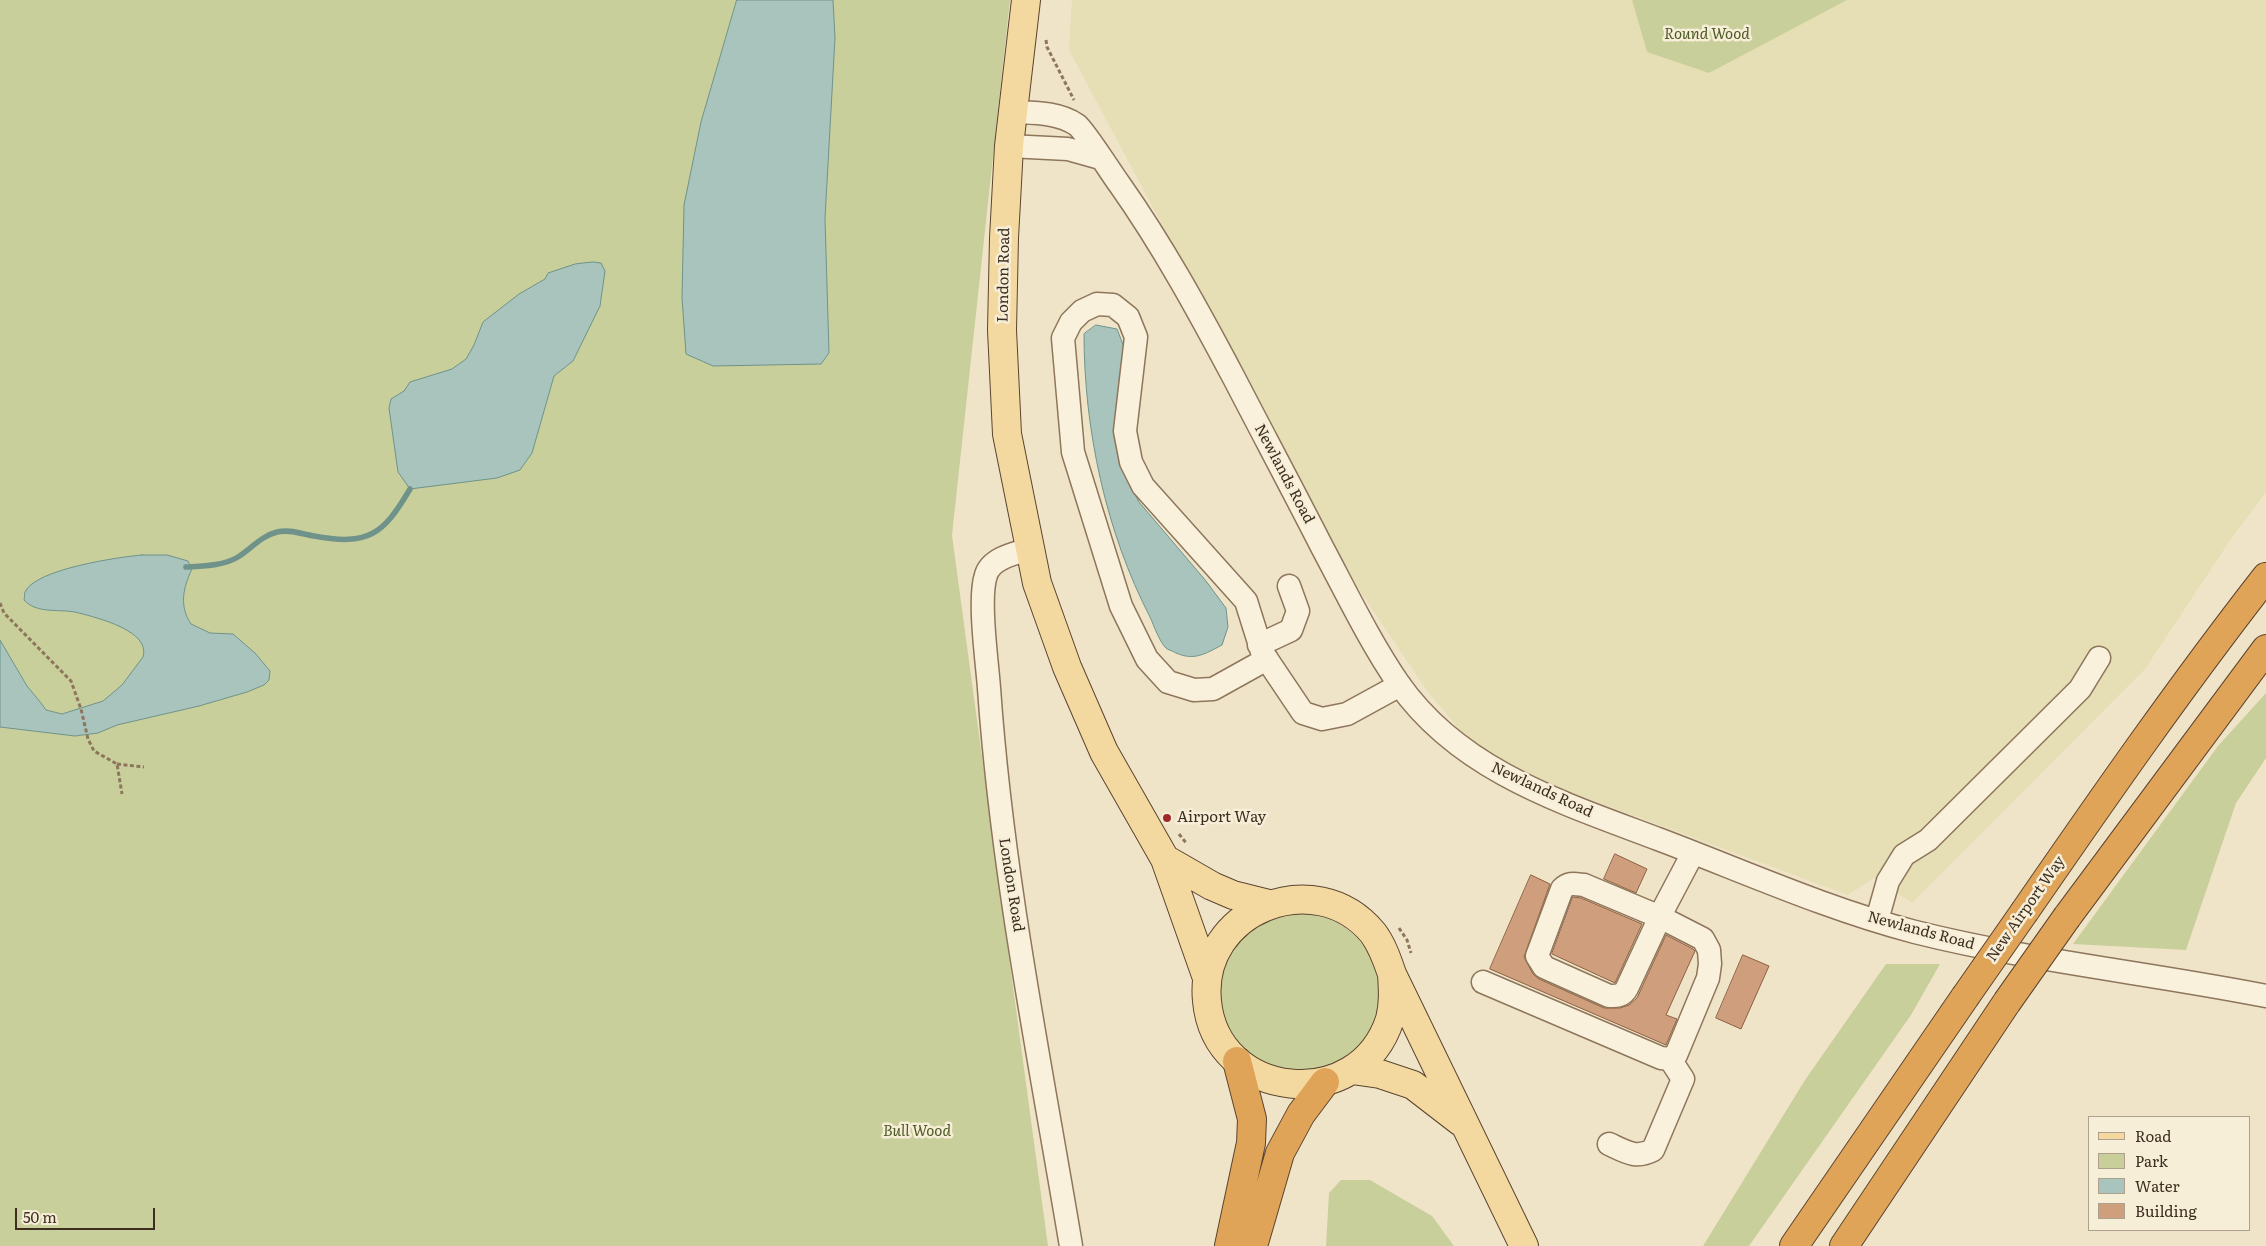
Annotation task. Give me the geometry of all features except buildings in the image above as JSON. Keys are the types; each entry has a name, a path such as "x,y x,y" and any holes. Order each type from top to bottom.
{"highway":[{"name":"New Airport Way","path":"1794,1246 2122,770 2203,658 2266,577"},
{"path":"1844,1246 2007,1002 2067,916 2266,649"},
{"path":"2228,699 2266,662"},
{"path":"1229,1246 1251,1142 1251,1112 1237,1061"},
{"path":"1253,1246 1280,1153 1300,1114 1325,1082"},
{"path":"1776,1246 1855,1155"}],"main road":[{"name":"London Road","path":"1026,0 1009,146 1004,238 1003,379 1007,434 1037,583 1084,710 1104,752 1165,859 1207,978"},
{"path":"1165,859 1212,886 1233,895 1269,904"},
{"path":"1392,974 1390,1018 1382,1038 1369,1056 1352,1070 1325,1082 1294,1086 1264,1078 1237,1061 1222,1044 1212,1024 1207,1001 1207,978 1214,954 1228,933 1246,916 1269,904 1291,899 1314,900 1336,906 1349,913 1373,933 1385,952 1392,974 1418,1024 1462,1123 1524,1246"},
{"path":"1352,1070 1380,1074 1413,1085 1462,1123"}],"street":[{"path":"1013,112 1055,115 1079,126"},
{"name":"Newlands Road","path":"1079,126 1141,215 1201,315 1353,606 1400,685 1434,725 1469,754 1505,776 1562,802 1693,853 1877,920 1959,942 2026,956 2266,996"},
{"path":"1009,146 1068,150 1100,158"},
{"path":"1289,586 1298,612 1291,630 1263,652 1213,689 1194,690 1168,682 1147,659 1121,606 1073,452 1063,338 1070,322 1082,311 1096,304 1113,305 1128,317 1136,337 1126,431 1131,462 1143,486 1246,601 1263,652 1303,713 1322,718 1347,714 1400,685"},
{"name":"London Road","path":"1030,549 1009,555 996,562 986,574 984,632 1002,828 1071,1246"},
{"path":"1877,920 1888,881 1904,855 1928,840 2080,689 2099,658"},
{"path":"1483,982 1661,1058 1670,1059 1676,1055 1708,978 1709,950 1703,939 1660,917 1584,885 1572,883 1562,889 1537,956 1544,967 1609,996 1618,996 1627,988 1660,917 1693,853"},
{"path":"1609,1144 1627,1153 1642,1156 1653,1150 1683,1079 1670,1059"}],"path":[{"path":"1044,31 1047,47 1077,106 1079,126"},
{"path":"0,603 4,613 71,682 81,709 88,739 94,751 117,764 144,767"},
{"path":"117,764 122,794"},
{"path":"1176,830 1192,849"}],"shaded area":[{"path":"1072,0 1632,0 1647,52 1817,15 1847,0 2266,0 2266,492 2229,542 2145,669 1912,903 1874,878 1848,895 1530,777 1469,741 1427,691 1348,573 1069,50"}],"green space":[{"name":"Bull Wood","path":"0,0 1010,0 952,535 1048,1246 0,1246"},
{"name":"Round Wood","path":"1632,0 1847,0 1709,73 1647,52"},
{"path":"2266,693 2266,758 2236,803 2186,950 2073,944 2218,746"},
{"path":"1307,913 1337,922 1356,936 1366,948 1373,962 1378,977 1378,1009 1373,1024 1366,1038 1356,1050 1344,1060 1322,1070 1307,1073 1291,1073 1276,1070 1254,1060 1232,1038 1220,1009 1219,985 1222,970 1232,948 1254,926 1283,914"},
{"path":"1886,964 1940,964 1911,1015 1749,1246 1703,1246 1805,1080"},
{"path":"1341,1180 1370,1180 1432,1216 1454,1246 1326,1246 1329,1193"}],"water":[{"path":"737,0 833,0 835,38 825,218 829,353 821,364 713,366 686,354 682,298 684,205 701,122"},
{"path":"601,263 605,271 600,306 573,361 554,376 532,453 520,470 497,478 410,489 398,472 389,408 391,399 404,391 410,382 452,369 466,359 483,322 519,294 545,279 548,273 575,264"},
{"path":"1096,325 1117,329 1124,347 1121,467 1139,502 1206,581 1226,608 1228,627 1222,645 1199,655 1182,655 1167,649 1163,645 1121,550 1110,515 1100,480 1093,443 1085,370 1084,334"},
{"path":"167,555 188,561 192,569 186,583 184,604 191,624 210,633 233,634 255,653 270,671 269,680 264,685 247,692 199,706 117,725 98,733 75,736 0,727 0,640 27,686 46,710 62,714 103,701 122,685 143,657 143,648 139,640 121,627 98,618 79,613 36,608 24,600 25,592 32,584 60,571 115,558"}],"waterway":[{"path":"186,567 213,565 232,560 266,536 282,531 333,539 361,538 372,534 382,527 410,489"}],"place":[{"name":"Airport Way","path":"1167,818"}]}
